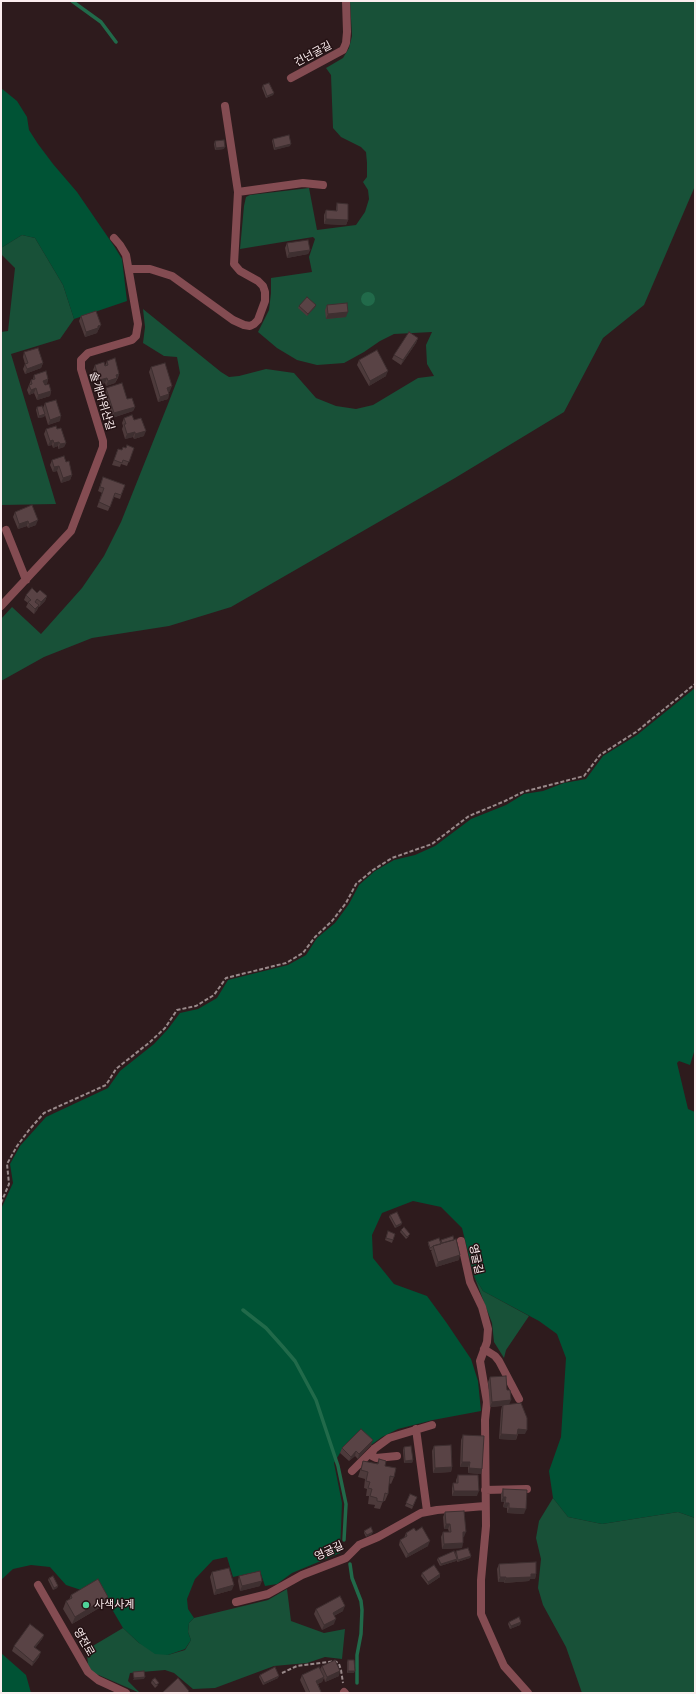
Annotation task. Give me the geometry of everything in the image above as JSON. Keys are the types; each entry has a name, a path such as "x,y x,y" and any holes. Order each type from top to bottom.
{"lane":[{"name":"건넌굴길","path":"291,78 343,50 346,43 347,32 346,1"},
{"path":"129,268 150,269 172,276 233,320 244,325 250,326 254,324 262,312 265,292 263,286 258,281 240,271 234,264 238,192 225,106"},
{"path":"238,192 303,183 323,185"},
{"name":"솔개바위산길","path":"1,606 71,531 103,447 103,441 80,364 84,356 88,353 127,342 136,336 138,331 137,315 129,268 124,250 114,238"},
{"path":"6,530 26,580"},
{"name":"영굴길","path":"461,1241 470,1282 478,1296 486,1320 488,1336 480,1361 487,1396 485,1420 486,1526 481,1580 481,1614 504,1666 528,1693"},
{"path":"484,1349 495,1356 499,1361 518,1399"},
{"path":"352,1471 374,1449 389,1438 432,1425"},
{"path":"416,1429 427,1511"},
{"path":"374,1449 372,1456 376,1458 397,1456"},
{"path":"485,1490 527,1489"},
{"name":"영굴길","path":"236,1602 268,1594 302,1575 346,1558 359,1545 378,1537 415,1516 427,1511 485,1506"},
{"name":"영전로","path":"38,1585 88,1672 98,1680 126,1693"}],"path":[{"path":"1,1203 9,1184 7,1164 17,1146 44,1113 106,1085 116,1069 165,1028 178,1010 196,1006 214,996 226,978 286,963 303,953 315,937 332,922 346,903 356,884 373,870 392,858 432,844 469,816 523,792 584,776 600,755 636,732 695,684"},
{"path":"282,1673 298,1666 335,1662 339,1664 341,1670 344,1692"}],"shaded area":[{"path":"350,1 695,1 695,186 644,305 603,338 564,412 455,478 231,607 169,626 92,638 44,657 1,681 1,619 12,607 41,634 82,588 104,556 121,522 180,373 177,357 164,356 143,343 145,327 143,309 229,377 266,369 294,373 316,398 336,406 356,409 373,405 418,378 434,376 427,364 426,345 432,332 394,334 344,363 317,365 297,360 277,348 258,332 269,310 271,278 312,272 309,257 315,239 313,237 240,249 246,197 250,195 309,188 317,230 356,225 365,212 369,199 368,190 363,182 367,177 366,152 361,147 341,137 333,128 331,75 326,68 343,58 349,48 352,36"},
{"path":"1,88 17,101 27,117 29,130 38,144 77,192 122,259 127,301 74,319 63,285 35,238 22,235 1,248"},
{"path":"22,235 35,238 63,285 74,319 60,339 11,354 56,504 1,505 1,332 8,331 15,268 1,254 1,248"},
{"path":"368,292 373,294 375,299 373,304 368,306 363,304 361,299 363,294"},
{"path":"695,688 695,1049 690,1065 679,1061 677,1063 688,1109 695,1112 695,1518 678,1512 602,1524 568,1517 553,1498 549,1471 561,1437 566,1358 557,1334 539,1321 483,1291 474,1276 462,1228 441,1207 413,1201 382,1213 372,1235 373,1258 394,1284 427,1296 446,1322 471,1359 478,1381 481,1411 433,1420 398,1429 382,1437 371,1445 359,1434 340,1453 334,1463 342,1503 340,1553 292,1573 277,1584 265,1586 260,1571 233,1577 227,1557 213,1560 195,1579 187,1599 188,1609 194,1618 189,1623 188,1632 191,1640 185,1649 168,1655 155,1654 139,1643 123,1628 96,1582 81,1590 66,1585 50,1567 31,1565 13,1569 1,1580 1,1209 13,1183 10,1164 20,1146 46,1117 108,1088 120,1071 154,1044 180,1013 198,1009 217,998 228,980 288,965 306,955 317,938 335,923 349,904 359,885 375,871 394,860 415,855 435,846 471,819 506,805 524,794 543,791 564,783 586,779 603,756 637,735"},
{"path":"474,1276 483,1291 529,1316 506,1350 504,1358 494,1342 492,1323"},
{"path":"553,1498 568,1517 602,1524 678,1512 695,1518 695,1693 582,1693 566,1647 543,1605 538,1588 541,1559 536,1538 539,1521"},
{"path":"287,1589 291,1621 324,1633 345,1629 342,1659 325,1657 307,1663 274,1666 215,1688 193,1689 174,1673 165,1670 130,1673 128,1681 140,1693 94,1673 88,1664 87,1655 91,1647 123,1628 139,1643 168,1655 185,1650 191,1640 188,1632 189,1623 194,1618 268,1600"},
{"path":"1,1653 26,1675 31,1693 1,1693"}],"building":[{"path":"269,83 274,93 267,96 263,85"},
{"path":"289,135 291,144 275,148 273,139"},
{"path":"224,140 225,147 216,148 215,141"},
{"path":"337,203 348,204 348,220 326,219 326,210 337,211"},
{"path":"308,240 310,250 289,253 287,243"},
{"path":"307,297 316,305 308,314 299,306"},
{"path":"347,303 348,312 328,314 327,305"},
{"path":"96,311 101,325 98,326 98,328 86,332 81,316"},
{"path":"409,332 418,338 403,360 394,355"},
{"path":"38,348 43,363 27,369 25,364 28,363 24,352"},
{"path":"377,350 388,371 370,381 359,360"},
{"path":"115,358 119,374 116,375 117,378 108,381 107,378 99,380 95,365 104,362 105,366 108,365 107,361"},
{"path":"165,363 172,386 167,388 169,394 160,397 151,367"},
{"path":"46,371 48,379 43,381 45,385 49,384 51,391 38,395 36,388 31,390 29,385 32,384 31,380 35,379 34,375"},
{"path":"122,383 127,399 132,398 135,407 114,413 106,388"},
{"path":"56,400 61,416 50,420 45,403"},
{"path":"42,406 45,414 39,416 37,407"},
{"path":"132,415 134,420 141,418 146,431 135,434 135,432 127,434 124,418"},
{"path":"56,426 57,429 61,428 66,443 60,444 59,442 54,443 53,440 50,441 46,429"},
{"path":"127,445 134,448 129,462 123,460 122,463 114,460 118,449 122,450 123,447 126,448"},
{"path":"64,456 66,462 69,461 72,475 63,478 59,466 54,467 52,460"},
{"path":"103,477 125,485 121,495 115,493 110,507 99,502 104,488 100,487"},
{"path":"32,505 38,520 29,524 28,521 19,524 15,512"},
{"path":"32,588 37,593 40,590 47,596 41,602 37,599 35,602 39,605 35,609 28,602 31,600 26,595"},
{"path":"397,1212 402,1223 396,1226 390,1215"},
{"path":"404,1227 410,1234 407,1237 401,1230"},
{"path":"388,1231 395,1234 393,1240 386,1238"},
{"path":"453,1236 454,1240 442,1243 441,1240"},
{"path":"439,1238 441,1244 430,1248 428,1242"},
{"path":"456,1239 460,1255 438,1262 433,1246"},
{"path":"506,1376 507,1390 510,1390 511,1400 492,1402 490,1377"},
{"path":"521,1403 527,1418 527,1430 518,1429 517,1435 501,1434 503,1405"},
{"path":"361,1429 373,1440 359,1454 356,1451 351,1457 342,1448"},
{"path":"463,1435 484,1436 482,1469 469,1468 470,1462 462,1462"},
{"path":"451,1445 452,1467 435,1468 434,1446"},
{"path":"411,1446 413,1460 405,1461 404,1447"},
{"path":"379,1459 386,1461 385,1466 396,1468 394,1477 390,1476 388,1494 385,1493 383,1502 377,1501 377,1498 370,1496 372,1489 368,1488 370,1482 366,1481 368,1472 361,1470 363,1461 378,1464"},
{"path":"458,1475 478,1475 479,1491 454,1491 453,1483 458,1483"},
{"path":"503,1489 527,1490 526,1509 509,1508 509,1503 505,1503 506,1497 503,1497"},
{"path":"410,1494 417,1497 413,1506 406,1503"},
{"path":"464,1511 466,1532 463,1532 463,1543 444,1544 443,1532 451,1532 450,1524 446,1524 445,1512"},
{"path":"371,1527 373,1532 367,1535 364,1531"},
{"path":"422,1527 430,1541 408,1554 400,1540 407,1536 406,1533 414,1528 416,1531"},
{"path":"468,1548 471,1556 458,1560 456,1551"},
{"path":"454,1551 457,1559 441,1564 438,1558"},
{"path":"536,1562 536,1574 531,1574 531,1577 500,1577 499,1564"},
{"path":"434,1565 440,1574 428,1582 422,1573"},
{"path":"229,1568 234,1585 216,1590 212,1572"},
{"path":"260,1571 262,1581 242,1586 239,1576"},
{"path":"53,1576 58,1586 54,1588 49,1578"},
{"path":"98,1579 108,1597 75,1617 66,1601 72,1598 71,1595"},
{"path":"340,1596 345,1606 333,1613 336,1619 324,1625 316,1609"},
{"path":"519,1617 521,1622 511,1626 509,1622"},
{"path":"30,1624 44,1635 34,1647 41,1652 33,1662 14,1646"},
{"path":"335,1660 340,1671 327,1677 322,1666"},
{"path":"348,1660 354,1660 355,1671 348,1671"},
{"path":"275,1667 279,1676 264,1683 260,1675"},
{"path":"319,1667 324,1677 316,1681 321,1692 310,1693 302,1675"},
{"path":"144,1671 145,1677 134,1678 133,1672"},
{"path":"155,1678 159,1683 156,1685 152,1680"},
{"path":"178,1678 189,1691 187,1693 163,1692"}],"waterway":[{"path":"72,1 101,22 116,42"},
{"path":"243,1310 266,1328 295,1361 316,1400 338,1466 346,1504 344,1540"},
{"path":"350,1564 352,1578 361,1601 362,1610 361,1634 357,1655 357,1683"}],"place":[{"name":"사색사계","path":"86,1605"}]}
